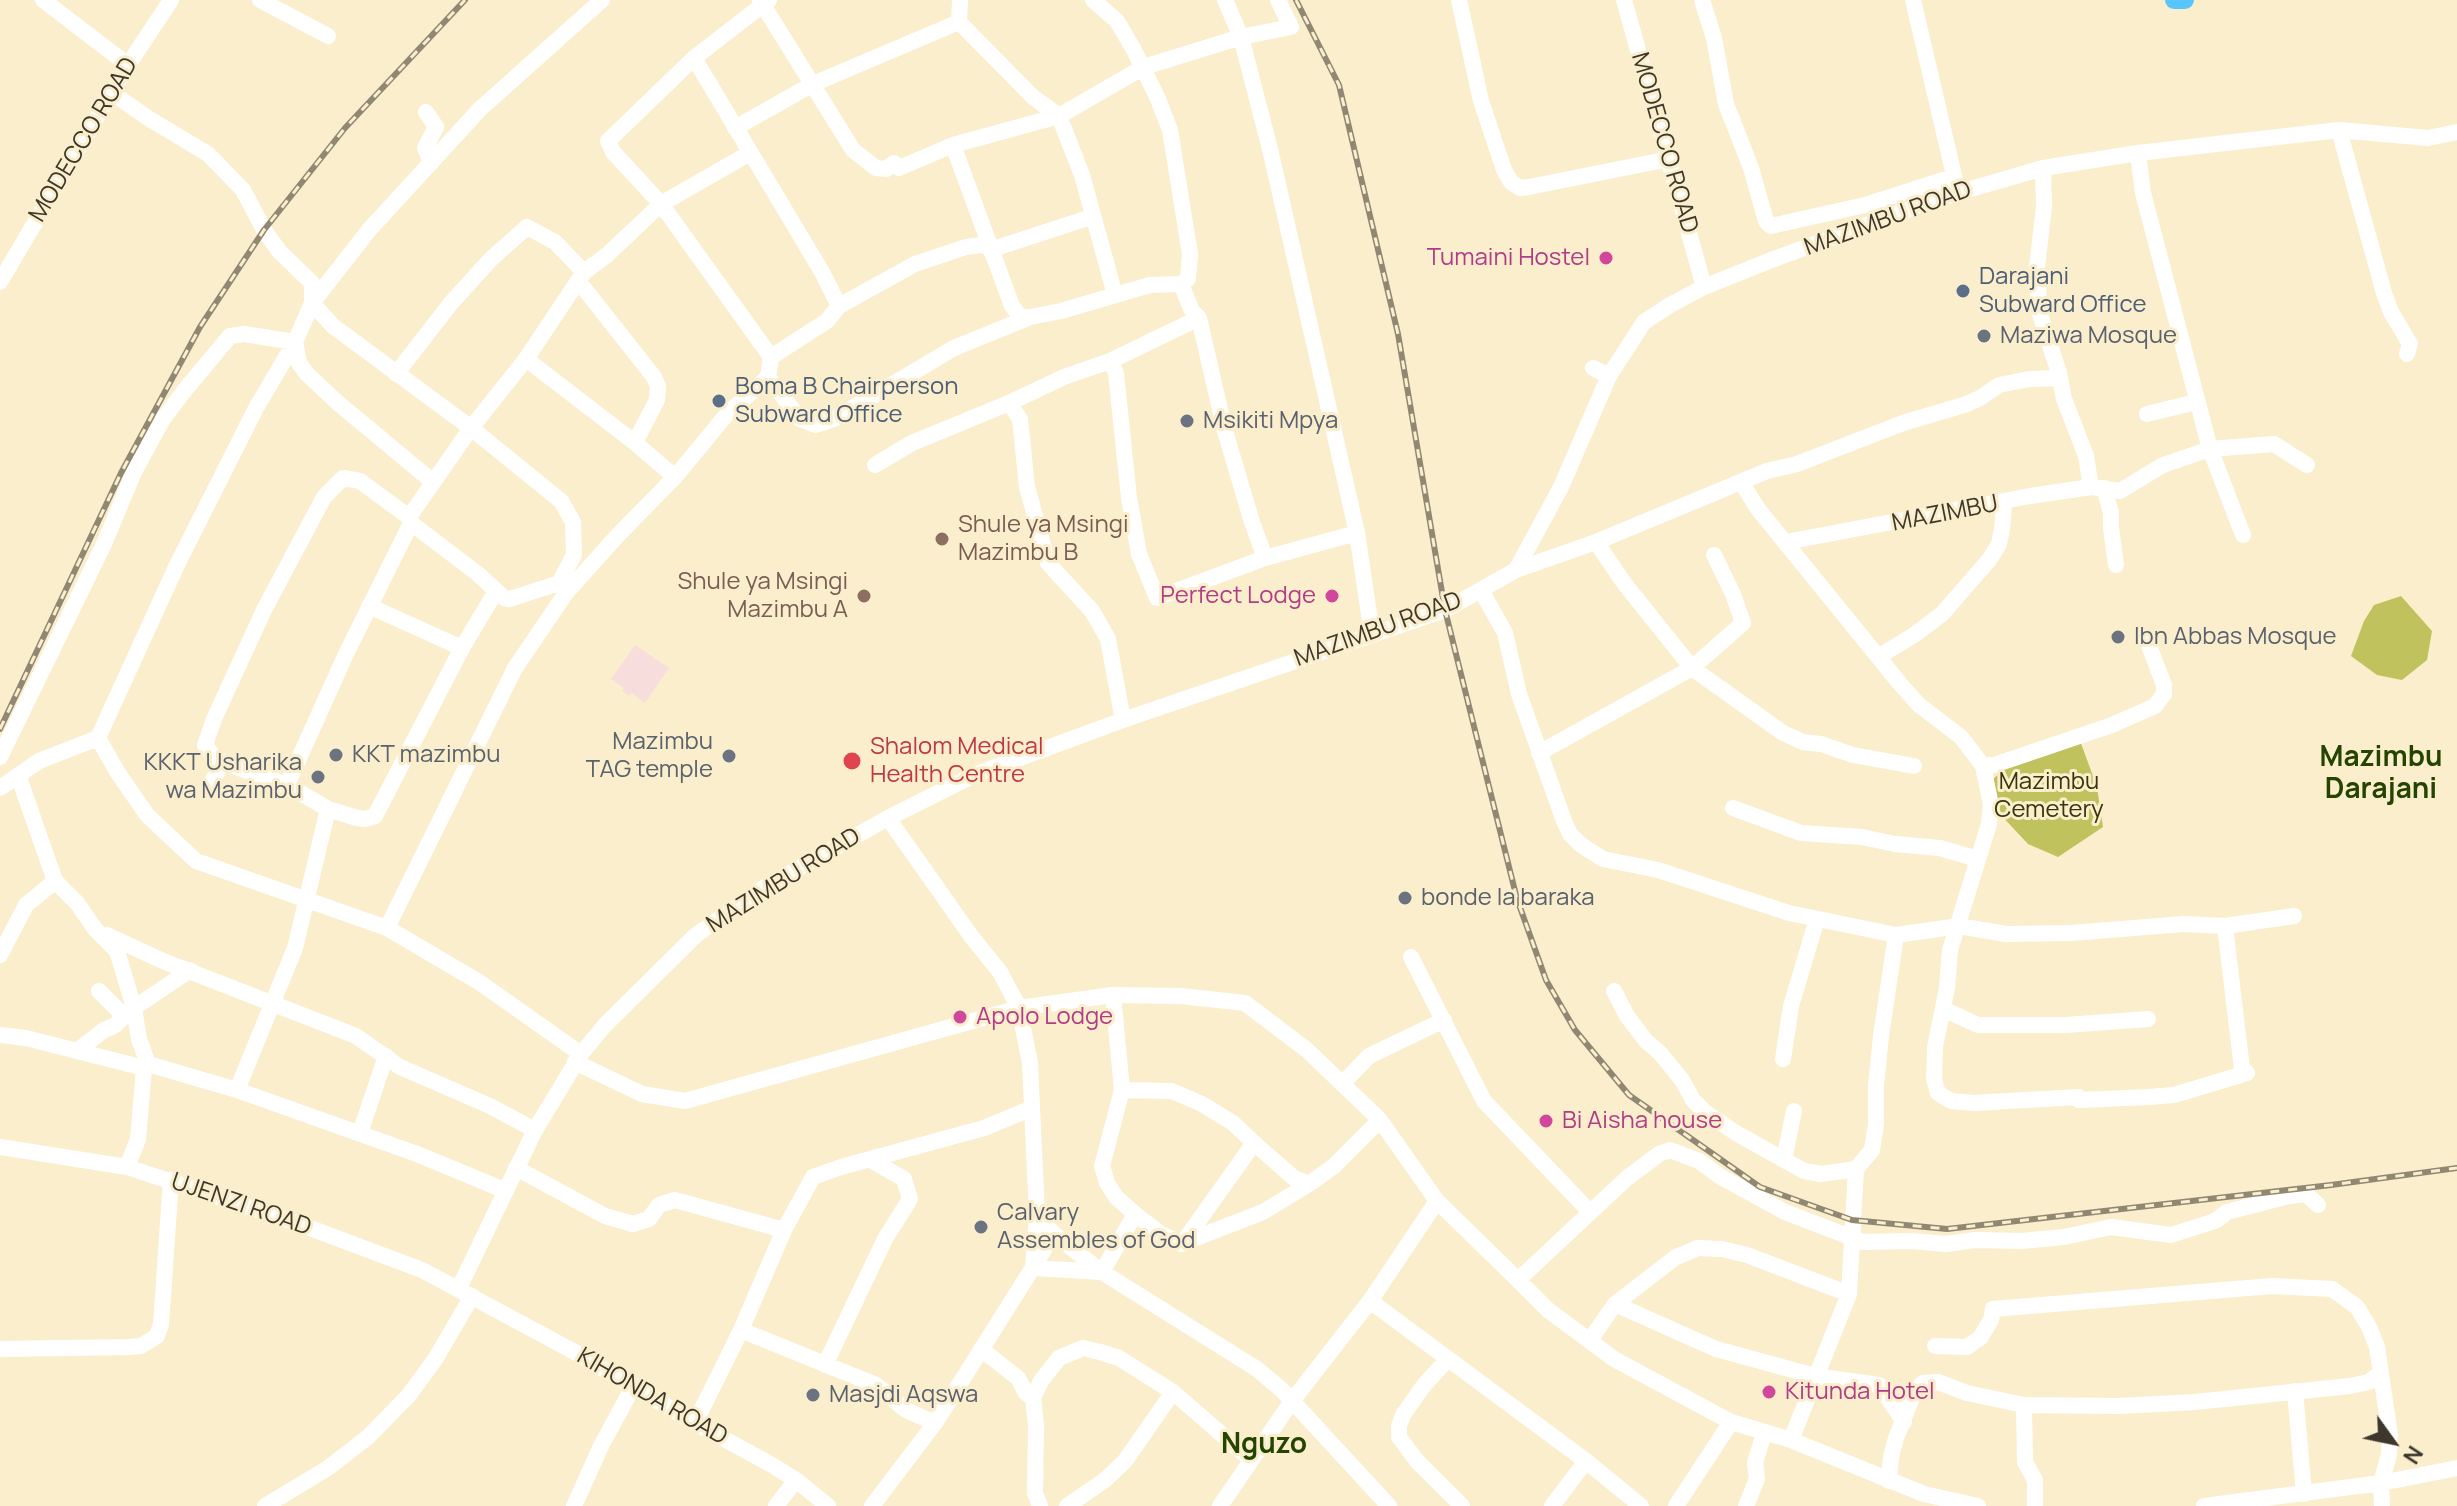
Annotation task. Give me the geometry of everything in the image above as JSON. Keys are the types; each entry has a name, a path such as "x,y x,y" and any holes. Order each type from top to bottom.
{"street":[{"path":"43,0 128,65"},
{"name":"MODECCO ROAD","path":"0,282 128,65 171,0"},
{"path":"260,0 328,36"},
{"path":"0,788 39,761 98,738 176,567 256,408 295,342 312,303 369,230 480,109 602,0"},
{"path":"960,0 959,22 1033,97 1059,116 1082,175 1091,217 1115,295"},
{"path":"953,145 1016,313 1022,318 1061,311 1150,285 1181,284 1188,279 1190,254 1170,130 1144,67 1117,21 1093,0"},
{"path":"1225,0 1241,37 1274,164 1357,533 1372,634"},
{"path":"496,591 462,648 375,816 357,818 328,809 287,785 222,762 205,745 264,610 324,497 343,478 360,481 510,599 562,588 583,574 675,477 727,414 768,377 771,357 661,204 613,152 608,141 694,58 764,1 853,150 876,168 886,169 894,163 899,168 953,145 1059,116 1144,67 1241,37 1291,27 1278,0"},
{"path":"1459,0 1481,101 1511,182 1520,188 1529,187 1669,159"},
{"name":"MODECCO ROAD","path":"1624,0 1704,287"},
{"path":"1702,0 1714,38 1726,104 1751,168 1766,221 1771,226 1956,185 1913,0"},
{"path":"735,128 813,84 959,22"},
{"path":"694,58 822,272 839,306"},
{"path":"112,93 208,154 243,190 279,251 312,283 312,303 333,326 471,428 561,501 573,522 574,555 562,588 515,668 387,928"},
{"path":"426,112 436,127 425,148 431,163"},
{"path":"2339,130 2384,293 2410,344 2407,354"},
{"name":"MAZIMBU ROAD","path":"265,1506 328,1468 368,1437 399,1406 436,1358 504,1190 578,1058 605,1025 696,935 765,887 888,818 974,775 1123,720 1445,610 1516,570 1561,487 1609,376 1644,322 1704,287 1956,185 2138,153 2339,130 2428,138 2457,132"},
{"path":"287,785 410,520 471,428 526,359 582,277 661,204 750,153"},
{"path":"2138,153 2143,193 2196,402 2210,449 2243,535"},
{"path":"2043,168 2044,206 2037,267 2039,311 2064,399 2098,488 2111,513 2116,565"},
{"path":"771,357 827,321 839,306 915,264 966,247 990,247 1091,217"},
{"path":"396,374 451,303 491,259 527,227 555,242 654,377 658,386 657,400 635,442"},
{"path":"1181,284 1192,311 1199,318 1225,431 1265,558"},
{"path":"768,377 800,419 809,424 823,424 954,348 1030,317"},
{"path":"875,465 912,443 1064,377 1110,361 1199,318"},
{"path":"0,757 104,544 134,472 163,419 230,336 244,334 295,342"},
{"path":"295,342 299,363 307,374 433,482"},
{"path":"526,359 635,442 675,477"},
{"path":"1110,361 1116,373 1129,498 1139,554 1157,598 1265,558 1357,533"},
{"path":"1593,368 1609,376"},
{"path":"1516,570 1596,542 1741,482 1903,423 1967,404 1999,385 2029,379 2060,378"},
{"path":"2147,414 2196,402"},
{"path":"1009,403 1020,419 1027,487 1048,563 1092,611 1108,639 1123,720"},
{"path":"2210,449 2274,444 2307,465"},
{"name":"MAZIMBU","path":"1786,542 2030,496 2098,488 2120,491 2163,465 2210,449"},
{"path":"1741,482 1758,509 1878,657 1919,705 1961,737 1983,766 1991,805 1989,824 1950,950 1935,1047 1934,1080 1938,1093 1945,1099 1974,1103 2174,1095 2247,1073 2242,1069 2225,926"},
{"path":"1878,657 1942,614 1989,560 1999,544 2004,503"},
{"path":"1596,542 1624,583 1692,668 1783,733 1803,742 1821,744 1845,753 1914,766"},
{"path":"574,555 597,557"},
{"path":"574,555 583,574"},
{"path":"1539,753 1692,668 1743,623 1714,555"},
{"path":"1481,590 1505,633 1519,694 1570,834 1594,855 1658,870 1817,919 1896,935 1959,926 2006,934 2071,933 2184,924 2225,926 2294,916"},
{"path":"369,606 462,648"},
{"path":"1983,766 2112,725 2155,706 2164,694 2164,685 2148,643"},
{"path":"98,738 147,815 196,861 387,928 479,982 578,1058 642,1094 685,1101 1019,1008 1113,995 1181,996 1245,1003 1307,1050 1380,1120 1437,1201 1548,1310 1614,1359 1731,1422 1791,1440 1924,1494 1978,1506"},
{"path":"208,791 222,762"},
{"path":"18,775 55,881 117,951 146,1066 138,1139 127,1167"},
{"path":"1733,808 1801,833 1862,837 1940,848 1977,859"},
{"path":"237,1090 295,948 328,809"},
{"path":"888,818 1000,972 1019,1008 1030,1063 1037,1216 1033,1268"},
{"path":"0,955 26,905 55,881"},
{"path":"1783,1059 1791,1006 1817,919"},
{"path":"95,929 163,961 356,1036 400,1067 490,1106 535,1130"},
{"path":"1791,1440 1849,1294 1856,1169 1872,1150 1881,1036 1896,935"},
{"path":"1411,957 1484,1101 1589,1211"},
{"path":"77,1051 190,970"},
{"path":"99,991 130,1012"},
{"path":"1614,991 1627,1016 1675,1071 1693,1100 1736,1133 1804,1171 1821,1174 1856,1169"},
{"path":"1113,995 1122,1090 1102,1166 1107,1183 1116,1197 1161,1234 1182,1244 1263,1212 1309,1184 1334,1166 1380,1120"},
{"path":"1943,1009 1978,1025 2066,1025 2148,1019"},
{"path":"1342,1084 1369,1056 1444,1020"},
{"path":"1,1034 237,1090 360,1133 504,1190"},
{"path":"360,1133 386,1056"},
{"path":"1122,1090 1172,1091 1202,1104 1223,1117 1294,1178 1309,1184"},
{"path":"695,1423 741,1330 784,1230 813,1177 984,1128 1030,1109"},
{"path":"1784,1160 1794,1111"},
{"path":"1182,1244 1254,1143"},
{"name":"UJENZI ROAD","path":"0,1147 127,1167 171,1180 408,1265 465,1292"},
{"path":"1518,1280 1589,1211 1645,1164 1670,1150 1699,1161 1721,1177 1785,1212 1854,1240 1946,1244 1976,1240 2021,1241 2064,1237 2111,1227 2171,1235 2215,1221 2227,1212 2289,1196 2306,1194 2318,1205"},
{"path":"825,1365 885,1239 910,1199 904,1179 871,1160"},
{"path":"516,1168 605,1216 633,1224 649,1219 659,1205 675,1200 784,1230"},
{"path":"0,1349 130,1347 141,1346 157,1336 161,1324 171,1180"},
{"path":"1220,1506 1292,1401 1370,1301 1437,1201"},
{"path":"1102,1272 1135,1214"},
{"path":"1037,1216 1054,1234 1102,1272 1257,1369 1292,1401 1389,1506"},
{"path":"872,1506 935,1423 1054,1234"},
{"path":"1590,1340 1615,1304 1676,1257 1698,1248 1722,1249 1747,1255 1849,1294"},
{"path":"1033,1268 1102,1272"},
{"path":"1935,1346 1967,1347 1980,1338 1991,1320 1993,1309 2247,1287 2332,1289 2357,1307 2373,1335 2390,1435 2389,1455 2381,1483 2382,1506"},
{"name":"KIHONDA ROAD","path":"465,1292 634,1385 796,1480 828,1506"},
{"path":"1370,1301 1586,1461 1641,1506"},
{"path":"1615,1304 1716,1349 1815,1376 1879,1385 1904,1422"},
{"path":"741,1330 876,1385 906,1410 935,1423"},
{"path":"1040,1506 1035,1493 1036,1425 1033,1398 1041,1381 1059,1358 1083,1348 1119,1358 1173,1392 1250,1459"},
{"path":"981,1349 1018,1378 1026,1393 1033,1398"},
{"path":"1448,1359 1424,1385 1403,1415 1399,1437 1417,1461 1462,1506"},
{"path":"1889,1481 1891,1457 1913,1395 1923,1383 1938,1382 1967,1393 2024,1405 2195,1402 2361,1384 2380,1373"},
{"path":"574,1506 601,1446 634,1385"},
{"path":"2295,1391 2304,1494"},
{"path":"1067,1506 1105,1480 1125,1461 1173,1392"},
{"path":"2024,1405 2025,1462 2035,1480 2035,1506"},
{"path":"1676,1506 1731,1422"},
{"path":"1746,1506 1757,1479 1755,1463 1764,1433"},
{"path":"1552,1506 1586,1461"},
{"path":"2204,1506 2381,1483 2457,1468"},
{"path":"776,1506 796,1480"}],"shaded area":[{"path":"635,645 669,668 645,703 632,693 629,696 611,679"}],"green space":[{"path":"2401,596 2432,631 2427,660 2402,680 2377,675 2351,656 2364,621 2374,605"},
{"name":"Mazimbu Cemetery","path":"2079,738 2097,787 2103,827 2058,857 2028,844 1999,813 1991,781 2024,751"}],"waterway":[{"path":"2174,0 2185,0"}],"railway":[{"path":"0,729 121,473 200,327 264,230 345,128 465,0"},
{"path":"1296,0 1339,85 1398,334 1445,610 1517,899 1546,980 1575,1030 1629,1095 1760,1187 1852,1220 1947,1229 2457,1168"}],"place":[{"name":"Tumaini Hostel","path":"1606,258"},
{"name":"Darajani Subward Office","path":"1963,291"},
{"name":"Maziwa Mosque","path":"1984,336"},
{"name":"Boma B Chairperson Subward Office","path":"719,401"},
{"name":"Msikiti Mpya","path":"1187,421"},
{"name":"Shule ya Msingi Mazimbu B","path":"942,539"},
{"name":"Shule ya Msingi Mazimbu A","path":"864,596"},
{"name":"Perfect Lodge","path":"1332,596"},
{"name":"Ibn Abbas Mosque","path":"2118,637"},
{"name":"KKT mazimbu","path":"336,755"},
{"name":"Mazimbu TAG temple","path":"729,756"},
{"name":"Shalom Medical Health Centre","path":"852,761"},
{"name":"KKKT Usharika wa Mazimbu","path":"318,777"},
{"name":"bonde la baraka","path":"1405,898"},
{"name":"Apolo Lodge","path":"960,1017"},
{"name":"Bi Aisha house","path":"1546,1121"},
{"name":"Calvary Assembles of God","path":"981,1227"},
{"name":"Kitunda Hotel","path":"1769,1392"},
{"name":"Masjdi Aqswa","path":"813,1395"}],"district":[{"name":"Mazimbu Darajani","path":"2381,774"},
{"name":"Nguzo","path":"1264,1445"}]}
